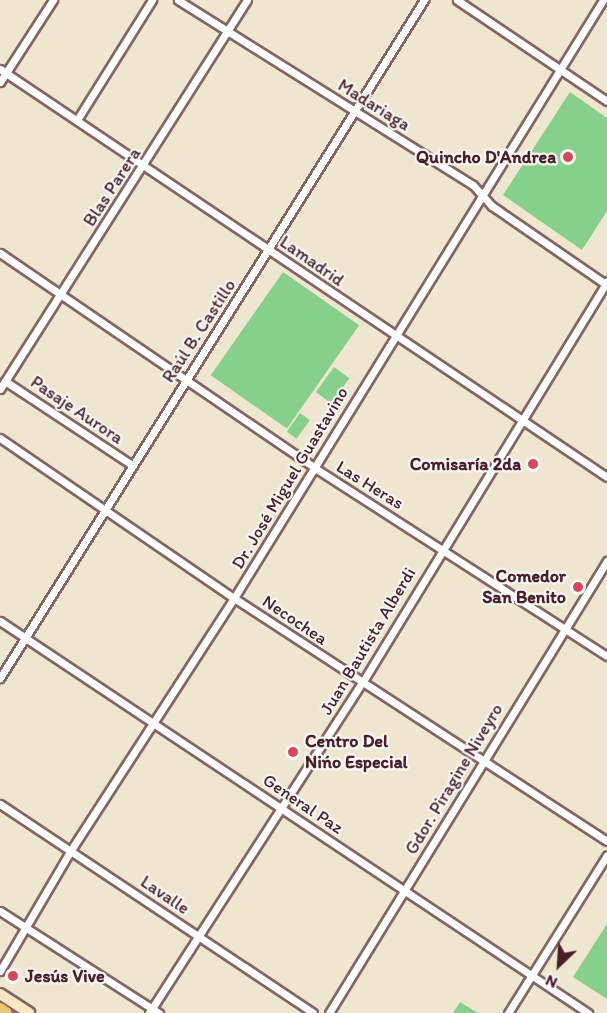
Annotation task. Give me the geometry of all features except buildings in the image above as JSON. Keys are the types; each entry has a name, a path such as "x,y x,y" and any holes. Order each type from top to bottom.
{"highway":[{"path":"0,1009 6,1013"}],"main road":[{"path":"0,994 29,1013"}],"street":[{"path":"0,82 3,71 53,0"},
{"path":"76,120 152,0"},
{"name":"Madariaga","path":"178,0 356,111 483,195 606,284"},
{"name":"Blas Parera","path":"0,389 145,165 248,0"},
{"name":"Raúl B. Castillo","path":"0,678 424,0"},
{"path":"458,0 607,101"},
{"name":"Dr. José Miguel Guastavino","path":"0,971 71,850 234,598 603,0"},
{"name":"Lamadrid","path":"3,71 269,249 393,337 607,477"},
{"name":"Las Heras","path":"0,253 315,468 607,657"},
{"name":"Juan Bautista Alberdi","path":"153,1011 197,934 362,683 441,548 606,284"},
{"name":"Pasaje Aurora","path":"5,381 132,465"},
{"name":"Necochea","path":"0,438 362,683 607,841"},
{"name":"Gdor. Piragine Niveyro","path":"328,1013 607,561"},
{"name":"General Paz","path":"0,621 588,1013"},
{"name":"Lavalle","path":"0,804 313,1013"},
{"path":"508,1013 607,855"},
{"path":"0,911 153,1011"}],"green space":[{"name":"Quincho D'Andrea","path":"570,92 607,118 607,211 582,250 503,195"},
{"path":"283,272 359,325 287,429 211,375"},
{"path":"334,367 349,378 331,403 316,392"},
{"path":"300,413 310,420 297,439 287,432"},
{"path":"607,924 607,999 573,977"},
{"path":"460,1002 478,1013 453,1013"}],"place":[{"name":"Quincho D'Andrea","path":"568,157"},
{"name":"Comisaría 2da","path":"533,464"},
{"name":"Comedor San Benito","path":"578,587"},
{"name":"Centro Del Nińo Especial","path":"293,752"},
{"name":"Jesús Vive","path":"13,976"}]}
